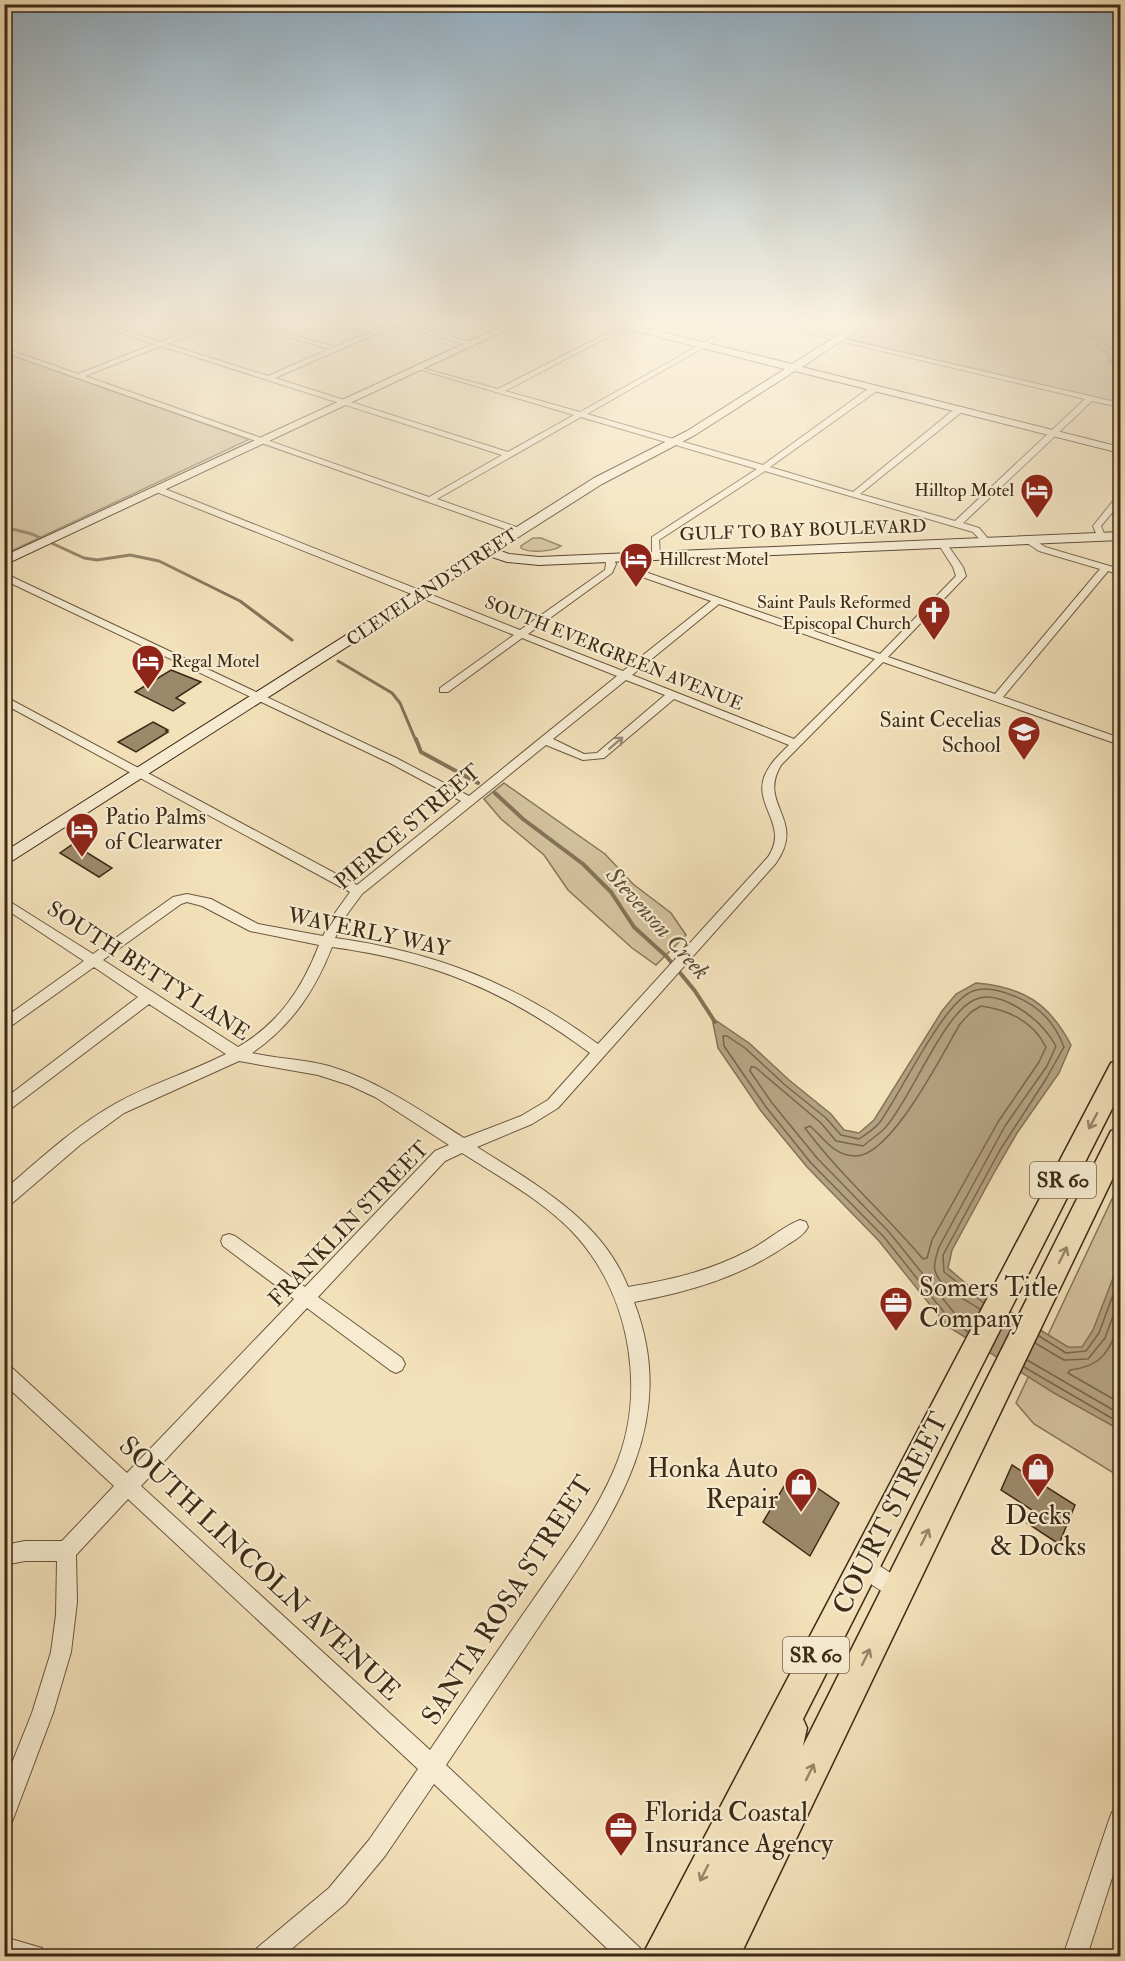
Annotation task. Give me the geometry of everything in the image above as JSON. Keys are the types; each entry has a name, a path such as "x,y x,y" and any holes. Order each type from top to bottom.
{"main road":[{"name":"COURT STREET","path":"662,1956 1120,1070"},
{"name":"COURT STREET","path":"719,1956 1120,1138"},
{"path":"699,1956 709,1918 777,1781 798,1691"}],"street":[{"path":"185,414 519,531"},
{"path":"4,561 321,414"},
{"path":"381,414 509,455"},
{"path":"431,499 582,414 957,524 976,530 986,541"},
{"name":"CLEVELAND STREET","path":"4,860 628,463 721,414"},
{"path":"656,555 655,539 764,468 840,414"},
{"path":"855,494 954,414"},
{"path":"978,414 1120,450"},
{"path":"957,524 1074,414"},
{"name":"SOUTH EVERGREEN AVENUE","path":"157,489 796,744"},
{"path":"1101,536 1097,525 1120,498"},
{"name":"GULF TO BAY BOULEVARD","path":"488,551 521,561 1120,536"},
{"path":"1027,539 1042,549 1120,572"},
{"name":"FRANKLIN STREET","path":"66,1551 440,1156 461,1145 539,1114 553,1104 772,860 779,848 782,835 766,785 769,774 777,763 957,582 961,576 958,567 941,542"},
{"path":"444,690 609,571 611,564 609,557"},
{"path":"997,698 1106,568"},
{"path":"631,570 1120,742"},
{"path":"4,576 474,797"},
{"name":"PIERCE STREET","path":"4,1200 117,1110 152,1091 212,1069 238,1055 263,1037 287,1014 304,991 343,906 358,891 718,600"},
{"path":"545,740 583,757 600,756 673,694"},
{"path":"4,699 358,891"},
{"name":"WAVERLY WAY","path":"96,960 177,900 188,896 199,899 252,927 391,952 431,962 490,984 534,1006 599,1052"},
{"name":"SOUTH BETTY LANE","path":"4,902 96,960 238,1055 259,1062 307,1066 355,1081 380,1093 543,1198 583,1232 606,1263 624,1296"},
{"path":"4,1026 96,960"},
{"path":"4,1108 149,996"},
{"path":"624,1296 704,1280 741,1265 800,1227"},
{"path":"229,1241 396,1364"},
{"name":"SANTA ROSA STREET","path":"265,1956 337,1896 377,1848 599,1520 625,1467 635,1425 640,1377 636,1338 624,1296"},
{"name":"SOUTH LINCOLN AVENUE","path":"4,1371 432,1767 632,1956"},
{"path":"4,1555 25,1551 66,1551 69,1592 61,1651 49,1694 4,1814"},
{"path":"863,1565 899,1590"},
{"path":"1075,1956 1120,1820"},
{"path":"4,1949 34,1956"}],"shaded area":[{"path":"5,414 176,414 248,440 5,554"},
{"path":"533,538 541,538 561,546 542,551 521,548"},
{"path":"504,783 605,854 633,884 671,913 686,935 656,965 632,948 568,890 544,855 501,819 484,799"},
{"path":"1120,1182 1120,1477 1034,1424 1016,1403"}],"water":[{"path":"976,983 1008,988 1033,1000 1053,1018 1071,1045 1059,1073 1017,1133 995,1171 952,1250 948,1268 970,1287 1068,1347 1082,1347 1093,1330 1120,1260 1120,1430 1054,1393 947,1326 879,1241 807,1167 761,1111 718,1048 712,1018 749,1043 831,1114 844,1130 859,1133 874,1120 942,1011 956,994"}],"building":[{"name":"Regal Motel","path":"171,670 201,682 176,698 185,703 173,711 135,692"},
{"path":"153,722 168,732 136,752 118,742"},
{"name":"Patio Palms of Clearwater","path":"73,844 112,868 99,877 60,853"},
{"name":"Decks & Docks","path":"1012,1465 1075,1505 1059,1544 1027,1523 1032,1510 1001,1490"},
{"name":"Honka Auto Repair","path":"793,1471 839,1503 810,1556 763,1522"}],"waterway":[{"name":"Stevenson Creek","path":"4,527 32,534 84,558 97,560 130,555 159,561 240,601 292,640"},
{"name":"Stevenson Creek","path":"338,661 392,693 400,703 416,741"},
{"name":"Stevenson Creek","path":"416,739 421,752 478,783"},
{"name":"Stevenson Creek","path":"495,793 523,819 583,864 611,892 634,927 667,957 695,991 715,1022"}],"place":[{"name":"Hilltop Motel","path":"1037,519"},
{"name":"Hillcrest Motel","path":"636,588"},
{"name":"Saint Pauls Reformed Episcopal Church","path":"934,641"},
{"name":"Regal Motel","path":"148,690"},
{"name":"Saint Cecelias School","path":"1024,761"},
{"name":"Patio Palms of Clearwater","path":"82,858"},
{"name":"Somers Title Company","path":"896,1332"},
{"name":"Decks & Docks","path":"1038,1498"},
{"name":"Honka Auto Repair","path":"801,1513"},
{"name":"Florida Coastal Insurance Agency","path":"621,1857"}]}
